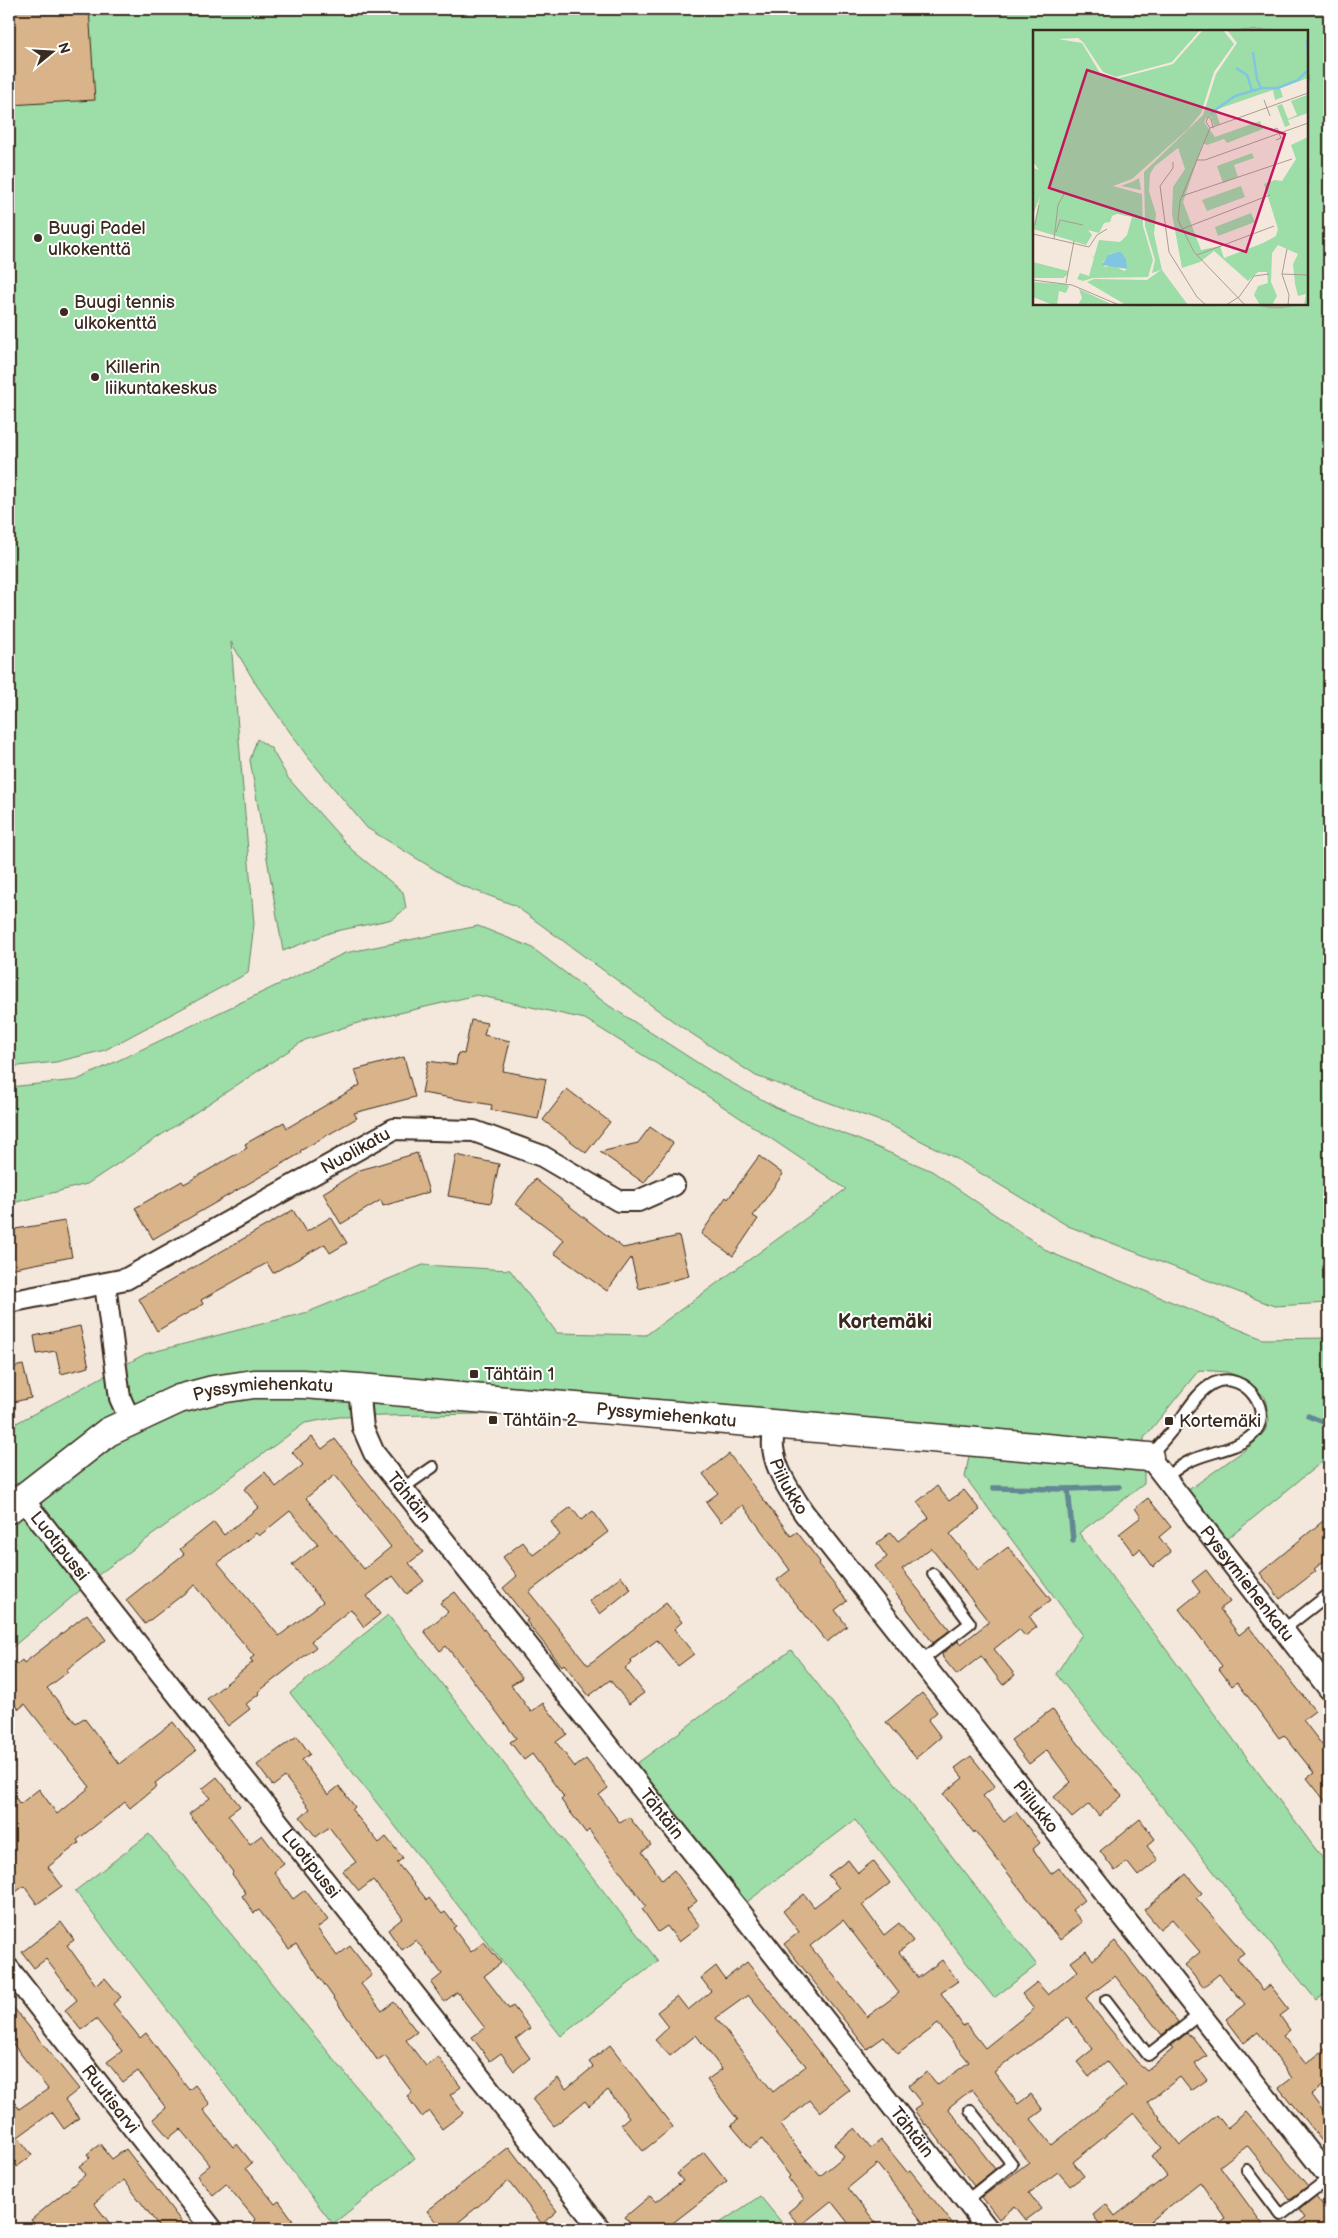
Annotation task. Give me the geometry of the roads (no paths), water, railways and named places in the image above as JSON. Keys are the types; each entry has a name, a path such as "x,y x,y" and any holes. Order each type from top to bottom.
{"street":[{"name":"Nuolikatu","path":"9,1302 126,1279 394,1129 474,1131 542,1156 619,1201 638,1201 674,1185"},
{"path":"105,1284 120,1398 130,1420"},
{"name":"Pyssymiehenkatu","path":"15,1504 108,1432 130,1420 179,1399 213,1390 254,1384 302,1384 359,1388 775,1424 1157,1468 1329,1689"},
{"name":"Tähtäin","path":"359,1388 359,1408 367,1440 988,2229"},
{"name":"Piilukko","path":"775,1424 773,1447 787,1487 804,1513 1329,2178"},
{"name":"Luotipussi","path":"15,1504 600,2229"},
{"name":"Ruutisarvi","path":"9,1969 212,2229"}],"lane":[{"path":"1226,1380 1241,1385 1253,1394 1261,1412 1260,1425 1250,1437 1188,1461 1157,1468 1173,1430 1201,1391 1226,1380"},
{"path":"403,1488 433,1467"},
{"path":"921,1661 970,1623 933,1574"},
{"path":"1283,1630 1329,1594"},
{"path":"1106,2000 1148,2055 1200,2014"},
{"path":"966,2201 1012,2164 970,2110"},
{"path":"1247,2170 1281,2215 1329,2178"}],"waterway":[{"path":"1308,1416 1329,1424"},
{"path":"994,1488 1068,1489 1119,1487"},
{"path":"1068,1489 1073,1540"}],"place":[{"name":"Buugi Padel ulkokenttä","path":"38,238"},
{"name":"Buugi tennis ulkokenttä","path":"64,312"},
{"name":"Killerin liikuntakeskus","path":"95,377"},
{"name":"Tähtäin 1","path":"474,1374"},
{"name":"Tähtäin 2","path":"493,1420"},
{"name":"Kortemäki","path":"1169,1421"}],"district":[{"name":"Kortemäki","path":"885,1321"}]}
